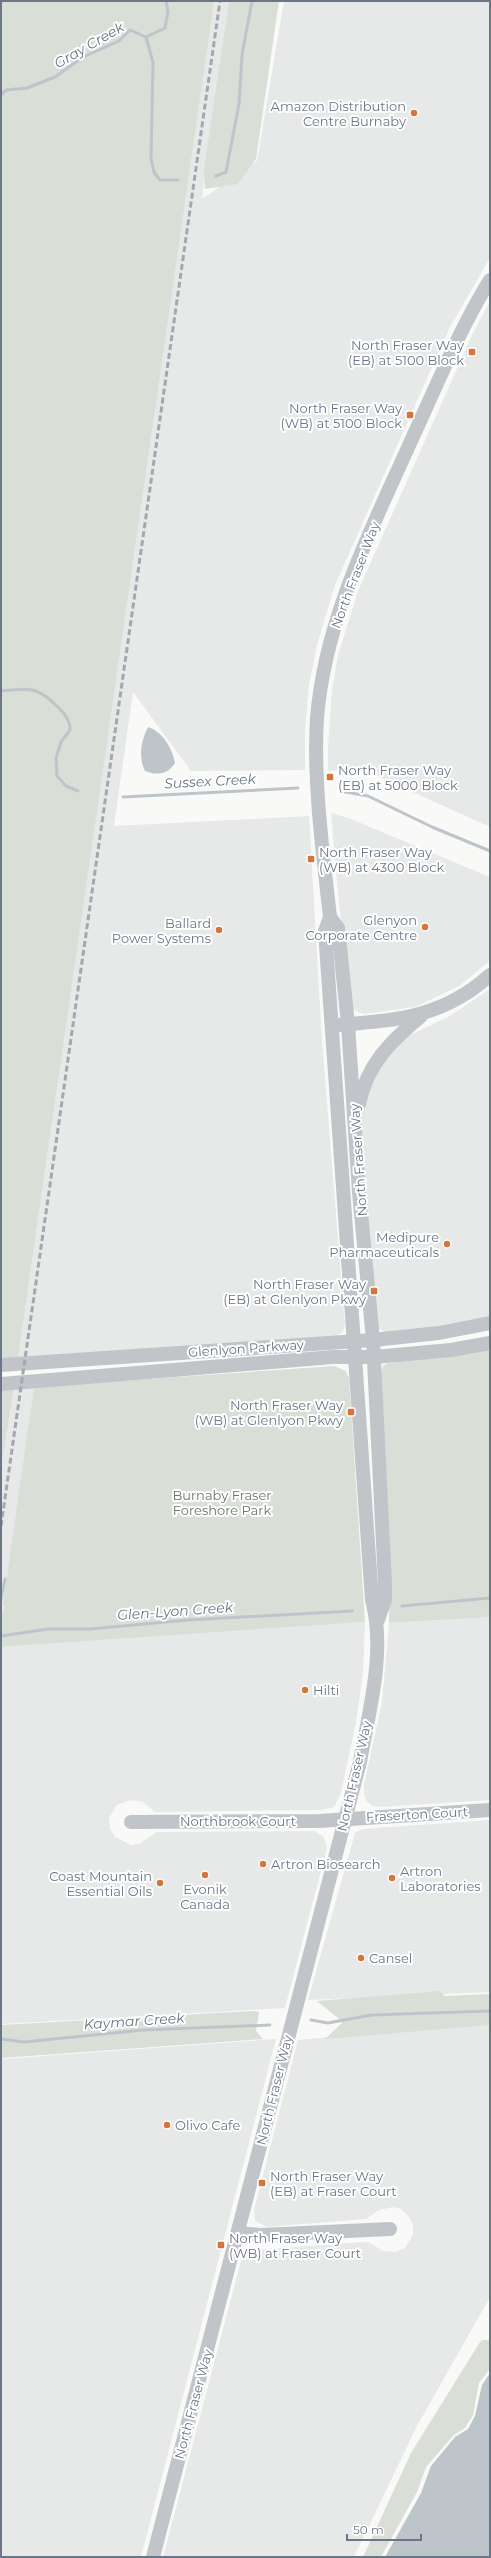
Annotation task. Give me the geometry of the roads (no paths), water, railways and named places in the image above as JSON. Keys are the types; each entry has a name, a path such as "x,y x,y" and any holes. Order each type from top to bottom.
{"street":[{"name":"North Fraser Way","path":"378,1620 372,1600 354,1357 325,931 330,917 316,747 321,688 334,627 350,579 469,315 490,280"},
{"name":"North Fraser Way","path":"153,2557 238,2233 344,1818 360,1762 370,1707 378,1620 385,1600 373,1340 359,1192 356,1121 338,928 330,917"},
{"path":"331,1025 398,1020 423,1014 467,994 490,975"},
{"path":"356,1121 363,1085 377,1057 394,1039 423,1014"},
{"name":"Glenlyon Parkway","path":"1,1365 373,1340 439,1333 490,1323"},
{"name":"Glenlyon Parkway","path":"1,1384 354,1357 374,1357 451,1350 490,1343"},
{"name":"Fraserton Court","path":"344,1818 490,1810"},
{"name":"Northbrook Court","path":"131,1822 319,1820 344,1818"},
{"path":"238,2233 261,2235 390,2229"}],"waterway":[{"path":"146,37 165,28 168,11 166,1"},
{"name":"Gray Creek","path":"216,176 226,172 239,104 242,55 252,1"},
{"name":"Gray Creek","path":"1,95 6,90 27,88 55,77 83,57 119,41 130,30 146,37"},
{"name":"Gray Creek","path":"146,37 153,63 151,159 154,172 160,180 178,180"},
{"name":"Sussex Creek","path":"1,691 27,689 39,692 51,701 65,715 69,721 70,730 61,742 56,758 57,776 66,786 78,791"},
{"name":"Sussex Creek","path":"123,797 298,788"},
{"name":"Sussex Creek","path":"340,791 368,796 432,827 490,851"},
{"path":"1,1599 5,1579"},
{"name":"Glen-Lyon Creek","path":"402,1606 490,1598"},
{"name":"Glen-Lyon Creek","path":"1,1636 48,1629 90,1629 188,1620 352,1611"},
{"name":"Kaymar Creek","path":"311,2020 328,2023 371,2015 490,2011"},
{"name":"Kaymar Creek","path":"1,2039 24,2042 143,2030 270,2025"}],"railway":[{"path":"1,1526 220,1"}],"place":[{"name":"Amazon Distribution Centre Burnaby","path":"414,113"},
{"name":"North Fraser Way (EB) at 5100 Block","path":"472,352"},
{"name":"North Fraser Way (WB) at 5100 Block","path":"410,415"},
{"name":"North Fraser Way (EB) at 5000 Block","path":"330,777"},
{"name":"North Fraser Way (WB) at 4300 Block","path":"311,859"},
{"name":"Glenyon Corporate Centre","path":"425,927"},
{"name":"Ballard Power Systems","path":"219,930"},
{"name":"Medipure Pharmaceuticals","path":"447,1244"},
{"name":"North Fraser Way (EB) at Glenlyon Pkwy","path":"374,1291"},
{"name":"North Fraser Way (WB) at Glenlyon Pkwy","path":"351,1412"},
{"name":"Hilti","path":"305,1690"},
{"name":"Artron Biosearch","path":"263,1864"},
{"name":"Evonik Canada","path":"205,1875"},
{"name":"Artron Laboratories","path":"392,1878"},
{"name":"Coast Mountain Essential Oils","path":"160,1883"},
{"name":"Cansel","path":"361,1958"},
{"name":"Olivo Cafe","path":"167,2125"},
{"name":"North Fraser Way (EB) at Fraser Court","path":"262,2183"},
{"name":"North Fraser Way (WB) at Fraser Court","path":"221,2245"}],"park label":[{"name":"Burnaby Fraser Foreshore Park","path":"222,1502"}]}
